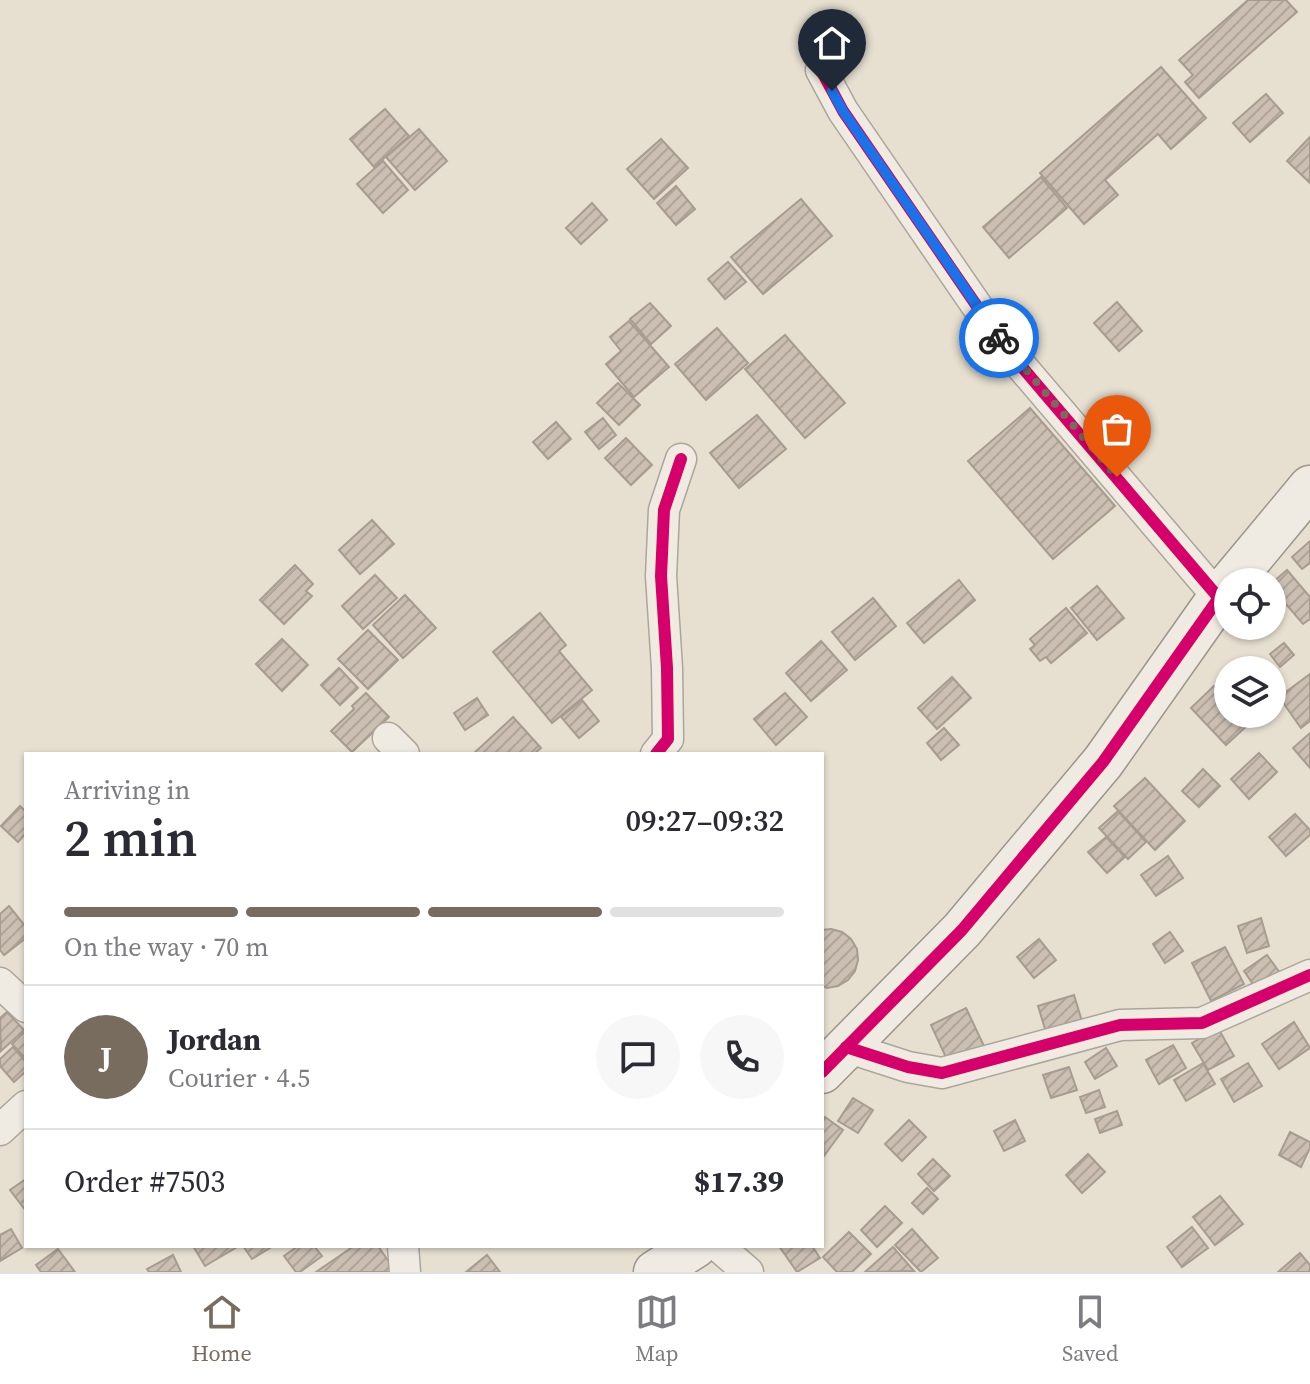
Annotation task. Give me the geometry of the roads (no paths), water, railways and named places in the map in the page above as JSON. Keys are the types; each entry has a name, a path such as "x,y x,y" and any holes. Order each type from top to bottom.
{"street":[{"path":"821,70 843,111 1005,347 1214,575"},
{"path":"658,752 668,739 661,576 664,510 681,459"},
{"path":"1243,568 1310,487"},
{"path":"834,1059 962,930 1103,762 1214,605"},
{"path":"834,1059 942,1073 1120,1025 1202,1023 1310,975"},
{"path":"0,983 24,1005"},
{"path":"0,1130 24,1108"},
{"path":"403,1248 405,1272"},
{"path":"655,1272 693,1248"},
{"path":"720,1248 748,1272"}]}
